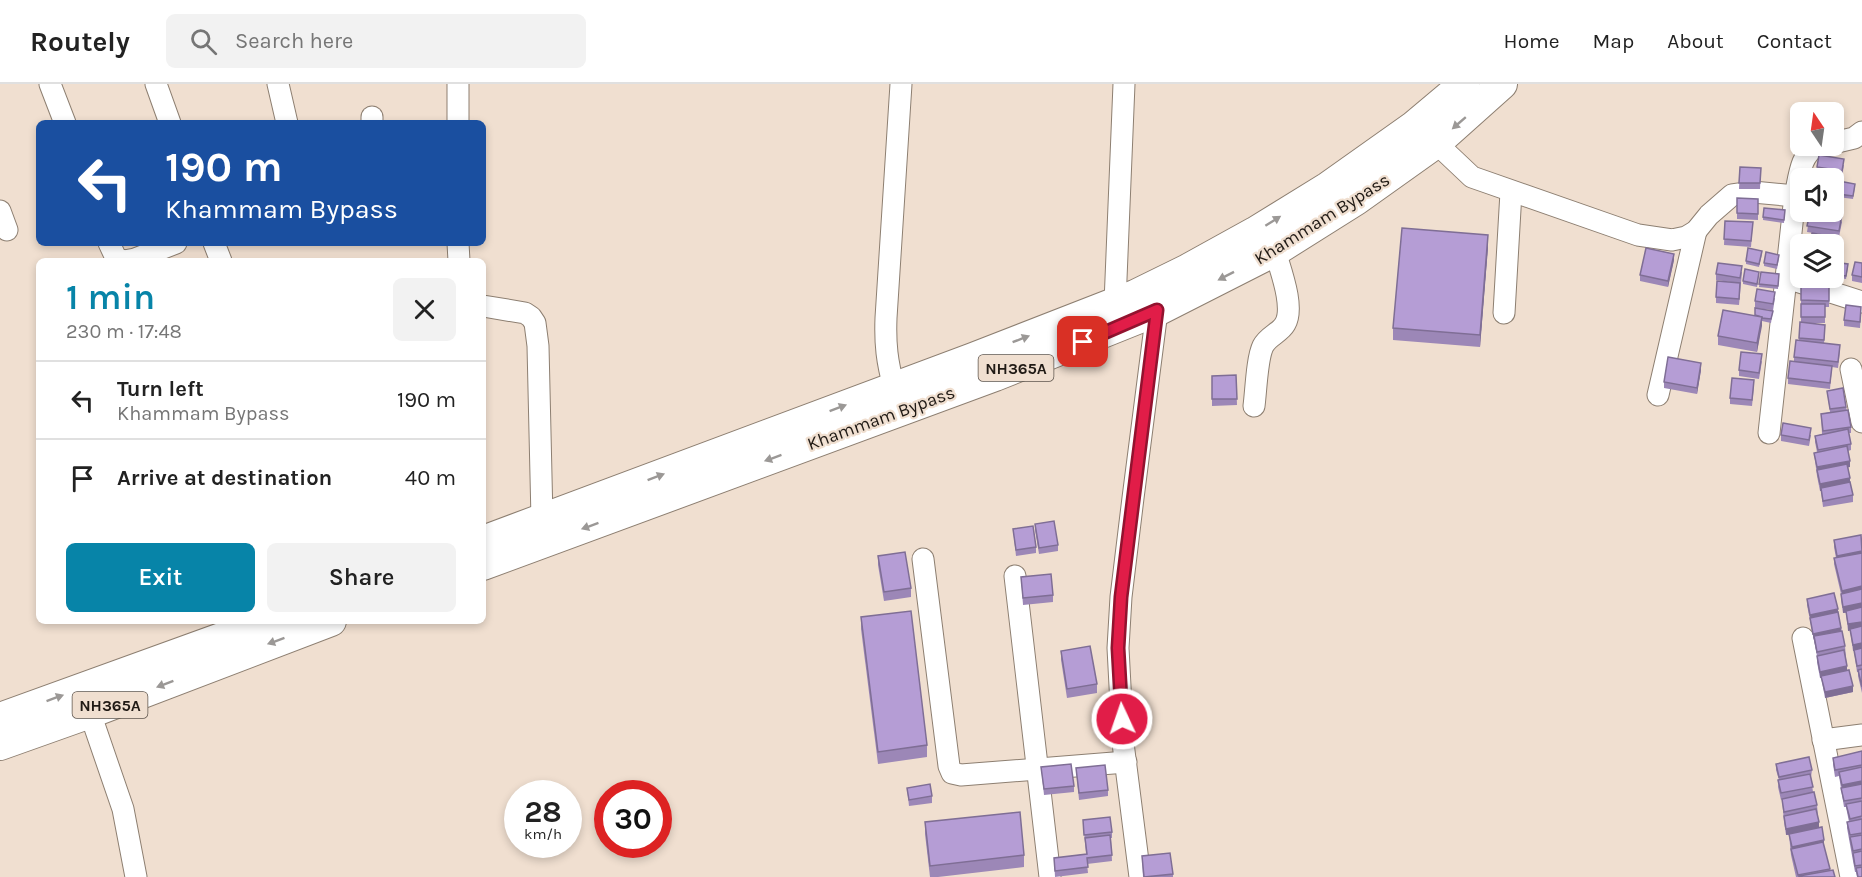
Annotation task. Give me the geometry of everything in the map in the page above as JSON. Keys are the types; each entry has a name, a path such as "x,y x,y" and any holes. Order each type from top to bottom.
{"highway":[{"name":"Khammam Bypass","path":"486,564 978,369 1188,269 1255,232 1328,187 1414,126 1464,84"},
{"name":"Khammam Bypass","path":"486,540 894,387 978,369 1105,333 1157,310 1275,251 1356,200 1436,143 1502,84"},
{"name":"NH365A","path":"10,728 90,713 214,653 263,624"},
{"name":"NH365A","path":"10,728 214,653 320,624"}],"street":[{"path":"50,84 64,120"},
{"path":"156,84 169,120"},
{"path":"278,84 286,120"},
{"path":"458,84 458,120"},
{"path":"894,387 885,346 901,84"},
{"path":"1115,303 1124,84"},
{"path":"1844,140 1854,138 1862,132"},
{"path":"1436,143 1472,177 1638,236 1672,240 1686,237 1696,231 1709,215 1732,195 1754,192 1790,196"},
{"path":"1504,313 1511,192"},
{"path":"1769,433 1792,222"},
{"path":"1658,395 1696,231"},
{"path":"138,258 168,246"},
{"path":"1254,406 1263,344 1280,331 1288,318 1286,291 1275,251"},
{"path":"1787,278 1862,302"},
{"path":"486,306 525,313 535,323 538,346 542,519"},
{"path":"1140,877 1126,762 1118,648 1121,597 1157,310"},
{"path":"1851,369 1862,422"},
{"path":"923,559 952,773 961,775 1126,762"},
{"path":"1015,576 1050,877"},
{"path":"1803,638 1851,877"},
{"path":"90,713 123,809 136,877"},
{"path":"1824,740 1862,735"}],"building":[{"path":"1819,156 1844,159 1842,168 1817,167"},
{"path":"1740,167 1761,168 1760,183 1739,183"},
{"path":"1844,182 1855,184 1853,196 1844,195"},
{"path":"1737,198 1758,199 1758,214 1737,213"},
{"path":"1764,208 1785,210 1784,220 1763,217"},
{"path":"1725,221 1753,222 1751,241 1724,239"},
{"path":"1808,222 1841,222 1839,231 1807,226"},
{"path":"1402,228 1488,235 1480,335 1393,328"},
{"path":"1646,248 1674,254 1668,281 1640,275"},
{"path":"1748,248 1762,251 1759,264 1746,261"},
{"path":"1766,252 1779,255 1777,265 1764,263"},
{"path":"1855,262 1862,263 1862,277 1852,275"},
{"path":"1718,263 1742,266 1740,278 1716,274"},
{"path":"1844,263 1848,264 1846,276 1844,276"},
{"path":"1745,269 1759,272 1757,284 1743,281"},
{"path":"1761,272 1779,274 1778,286 1759,284"},
{"path":"1717,281 1740,283 1739,299 1716,297"},
{"path":"1801,288 1829,288 1829,301 1801,300"},
{"path":"1757,289 1775,292 1773,304 1755,301"},
{"path":"1801,304 1825,304 1825,317 1801,317"},
{"path":"1846,305 1861,307 1860,322 1844,320"},
{"path":"1755,308 1773,311 1771,319 1755,315"},
{"path":"1723,310 1762,317 1757,343 1718,336"},
{"path":"1800,322 1825,325 1824,340 1799,338"},
{"path":"1796,340 1840,345 1838,362 1794,357"},
{"path":"1741,352 1762,354 1759,373 1739,370"},
{"path":"1668,357 1701,363 1697,388 1664,382"},
{"path":"1790,361 1832,366 1830,383 1788,378"},
{"path":"1236,375 1237,399 1212,399 1212,376"},
{"path":"1732,378 1754,380 1752,400 1730,398"},
{"path":"1843,388 1846,407 1830,409 1827,391"},
{"path":"1848,410 1851,427 1823,431 1821,414"},
{"path":"1783,423 1811,428 1809,440 1781,435"},
{"path":"1848,429 1851,444 1818,450 1815,436"},
{"path":"1847,446 1850,461 1817,467 1814,453"},
{"path":"1847,464 1850,478 1820,484 1817,470"},
{"path":"1850,482 1853,495 1823,501 1821,488"},
{"path":"1054,521 1058,545 1039,548 1035,524"},
{"path":"1033,526 1036,547 1016,550 1013,529"},
{"path":"1861,535 1862,551 1837,556 1834,540"},
{"path":"905,552 911,588 884,592 878,556"},
{"path":"1862,553 1862,586 1842,591 1834,558"},
{"path":"1051,574 1053,595 1023,598 1021,577"},
{"path":"1862,589 1862,603 1843,607 1841,594"},
{"path":"1834,593 1838,609 1810,615 1807,599"},
{"path":"1862,607 1862,622 1848,624 1846,611"},
{"path":"911,611 927,745 878,752 861,617"},
{"path":"1838,612 1841,628 1813,634 1810,618"},
{"path":"1862,626 1862,643 1853,645 1850,629"},
{"path":"1842,631 1845,646 1817,652 1814,636"},
{"path":"1090,646 1097,684 1067,689 1061,651"},
{"path":"1862,648 1862,665 1857,666 1854,650"},
{"path":"1844,650 1847,666 1820,672 1817,656"},
{"path":"1862,669 1862,687 1858,670"},
{"path":"1849,670 1853,686 1825,692 1821,676"},
{"path":"1862,751 1862,765 1835,770 1833,758"},
{"path":"1809,757 1812,770 1779,777 1776,764"},
{"path":"1071,764 1074,786 1044,789 1041,767"},
{"path":"1105,765 1108,790 1079,793 1076,768"},
{"path":"1862,767 1862,781 1842,785 1839,772"},
{"path":"1810,774 1813,787 1781,793 1778,780"},
{"path":"930,784 932,796 909,800 907,788"},
{"path":"1862,784 1862,798 1844,801 1841,788"},
{"path":"1814,792 1817,805 1784,812 1782,799"},
{"path":"1862,801 1862,816 1850,819 1846,804"},
{"path":"1816,809 1819,822 1786,829 1784,816"},
{"path":"1020,812 1024,855 930,866 925,822"},
{"path":"1110,817 1112,832 1084,835 1083,820"},
{"path":"1862,819 1862,833 1850,835 1847,822"},
{"path":"1822,827 1824,840 1792,847 1789,834"},
{"path":"1110,835 1112,855 1087,858 1088,867 1055,871 1054,858 1087,854 1085,838"},
{"path":"1862,835 1862,849 1853,851 1850,837"},
{"path":"1823,842 1830,869 1798,875 1791,849"},
{"path":"1862,851 1862,865 1855,866 1853,853"},
{"path":"1170,853 1173,874 1144,877 1142,856"},
{"path":"1862,867 1862,877 1858,877 1856,868"},
{"path":"1833,870 1835,877 1799,877 1799,876"}],"route":[{"path":"1083,342 1157,310 1121,597 1118,648 1122,719"}]}
